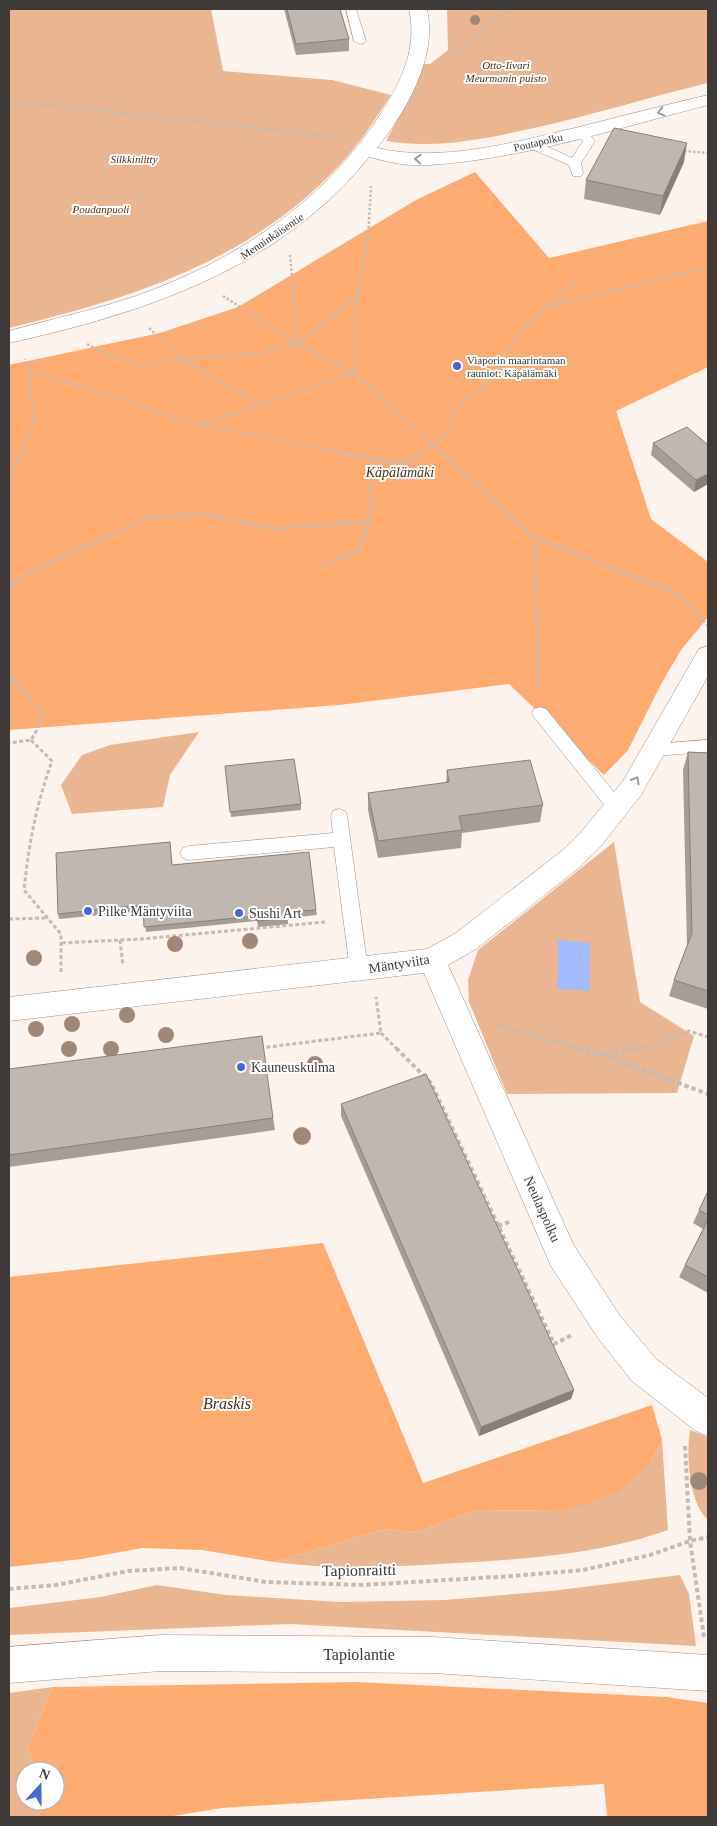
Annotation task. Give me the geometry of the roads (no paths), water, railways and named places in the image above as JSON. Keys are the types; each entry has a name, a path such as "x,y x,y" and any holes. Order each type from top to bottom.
{"street":[{"name":"Menninkäisentie","path":"9,337 145,300 187,284 264,243 305,214 344,177 369,146 402,95 416,62 420,44 422,27 418,9"},
{"name":"Poutapolku","path":"369,146 395,158 428,160 530,144 708,100"},
{"name":"Mäntyviita","path":"9,1009 432,960 466,941 572,858 591,839 632,788 708,654"},
{"name":"Neulaspolku","path":"432,960 562,1255 603,1318 644,1370 708,1419"},
{"name":"Tapiolantie","path":"9,1665 161,1653 707,1658"}],"lane":[{"path":"351,9 360,40"},
{"path":"530,144 576,168 589,141 582,132"},
{"path":"540,713 616,806"},
{"path":"654,750 708,746"},
{"path":"339,816 358,970"},
{"path":"189,853 342,839"}],"water":[{"path":"558,940 590,943 589,991 557,989"}],"place":[{"name":"Viaporin maarintaman rauniot: Käpälämäki","path":"457,366"},
{"name":"Pilke Mäntyviita","path":"88,911"},
{"name":"Sushi Art","path":"239,913"},
{"name":"Kauneuskulma","path":"241,1067"}],"park label":[{"name":"Otto-Iivari Meurmanin puisto","path":"506,71"},
{"name":"Silkkiniitty","path":"134,159"},
{"name":"Poudanpuoli","path":"101,209"},
{"name":"Käpälämäki","path":"400,472"},
{"name":"Braskis","path":"227,1403"}]}
